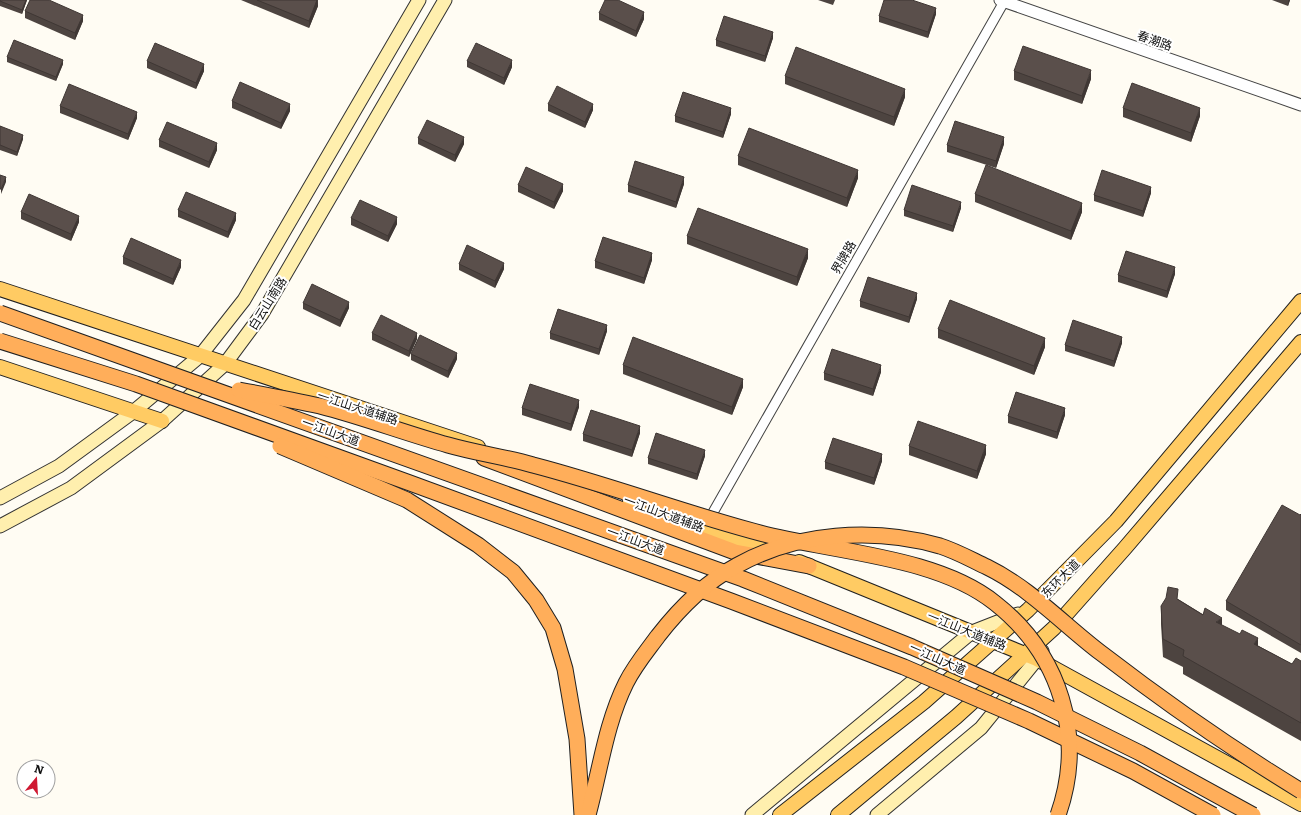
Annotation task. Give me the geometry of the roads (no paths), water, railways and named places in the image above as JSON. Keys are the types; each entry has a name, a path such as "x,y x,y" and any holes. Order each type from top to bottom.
{"highway":[{"name":"一江山大道","path":"0,313 744,579 912,647 1044,705 1140,753 1253,815"},
{"name":"一江山大道","path":"0,341 136,384 716,596 904,668 1029,721 1133,771 1213,815"},
{"path":"185,378 321,407 451,446 735,552 809,566"},
{"path":"136,384 407,500 478,545 513,572 536,600 553,628 565,669 578,739 582,815"},
{"path":"451,446 533,464 761,534 919,567 958,581 985,595 1024,629 1038,648 1056,682 1064,709 1069,761 1065,790 1058,815"},
{"path":"588,815 611,720 626,682 640,660 677,613 708,586 736,566 781,547 828,537 847,536 891,537 941,547 990,569 1034,599 1101,653 1182,713 1235,750 1301,791"}],"main road":[{"name":"白云山南路","path":"0,498 59,466 133,412 200,356 244,300 419,0"},
{"name":"白云山南路","path":"0,526 71,488 162,421 225,364 262,314 445,0"},
{"name":"一江山大道辅路","path":"0,289 441,434 704,527 809,566 1031,656 1301,804"},
{"name":"东环大道","path":"780,815 924,702 1028,610 1116,522 1301,301"},
{"path":"877,815 981,728 1031,656 1054,628 1130,542 1301,342"},
{"path":"0,367 162,421"},
{"path":"752,815 972,632 1028,610"},
{"path":"838,815 1031,656"}],"street":[{"name":"春潮路","path":"1003,1 1301,105"},
{"name":"界牌路","path":"704,527 1003,1"}]}
